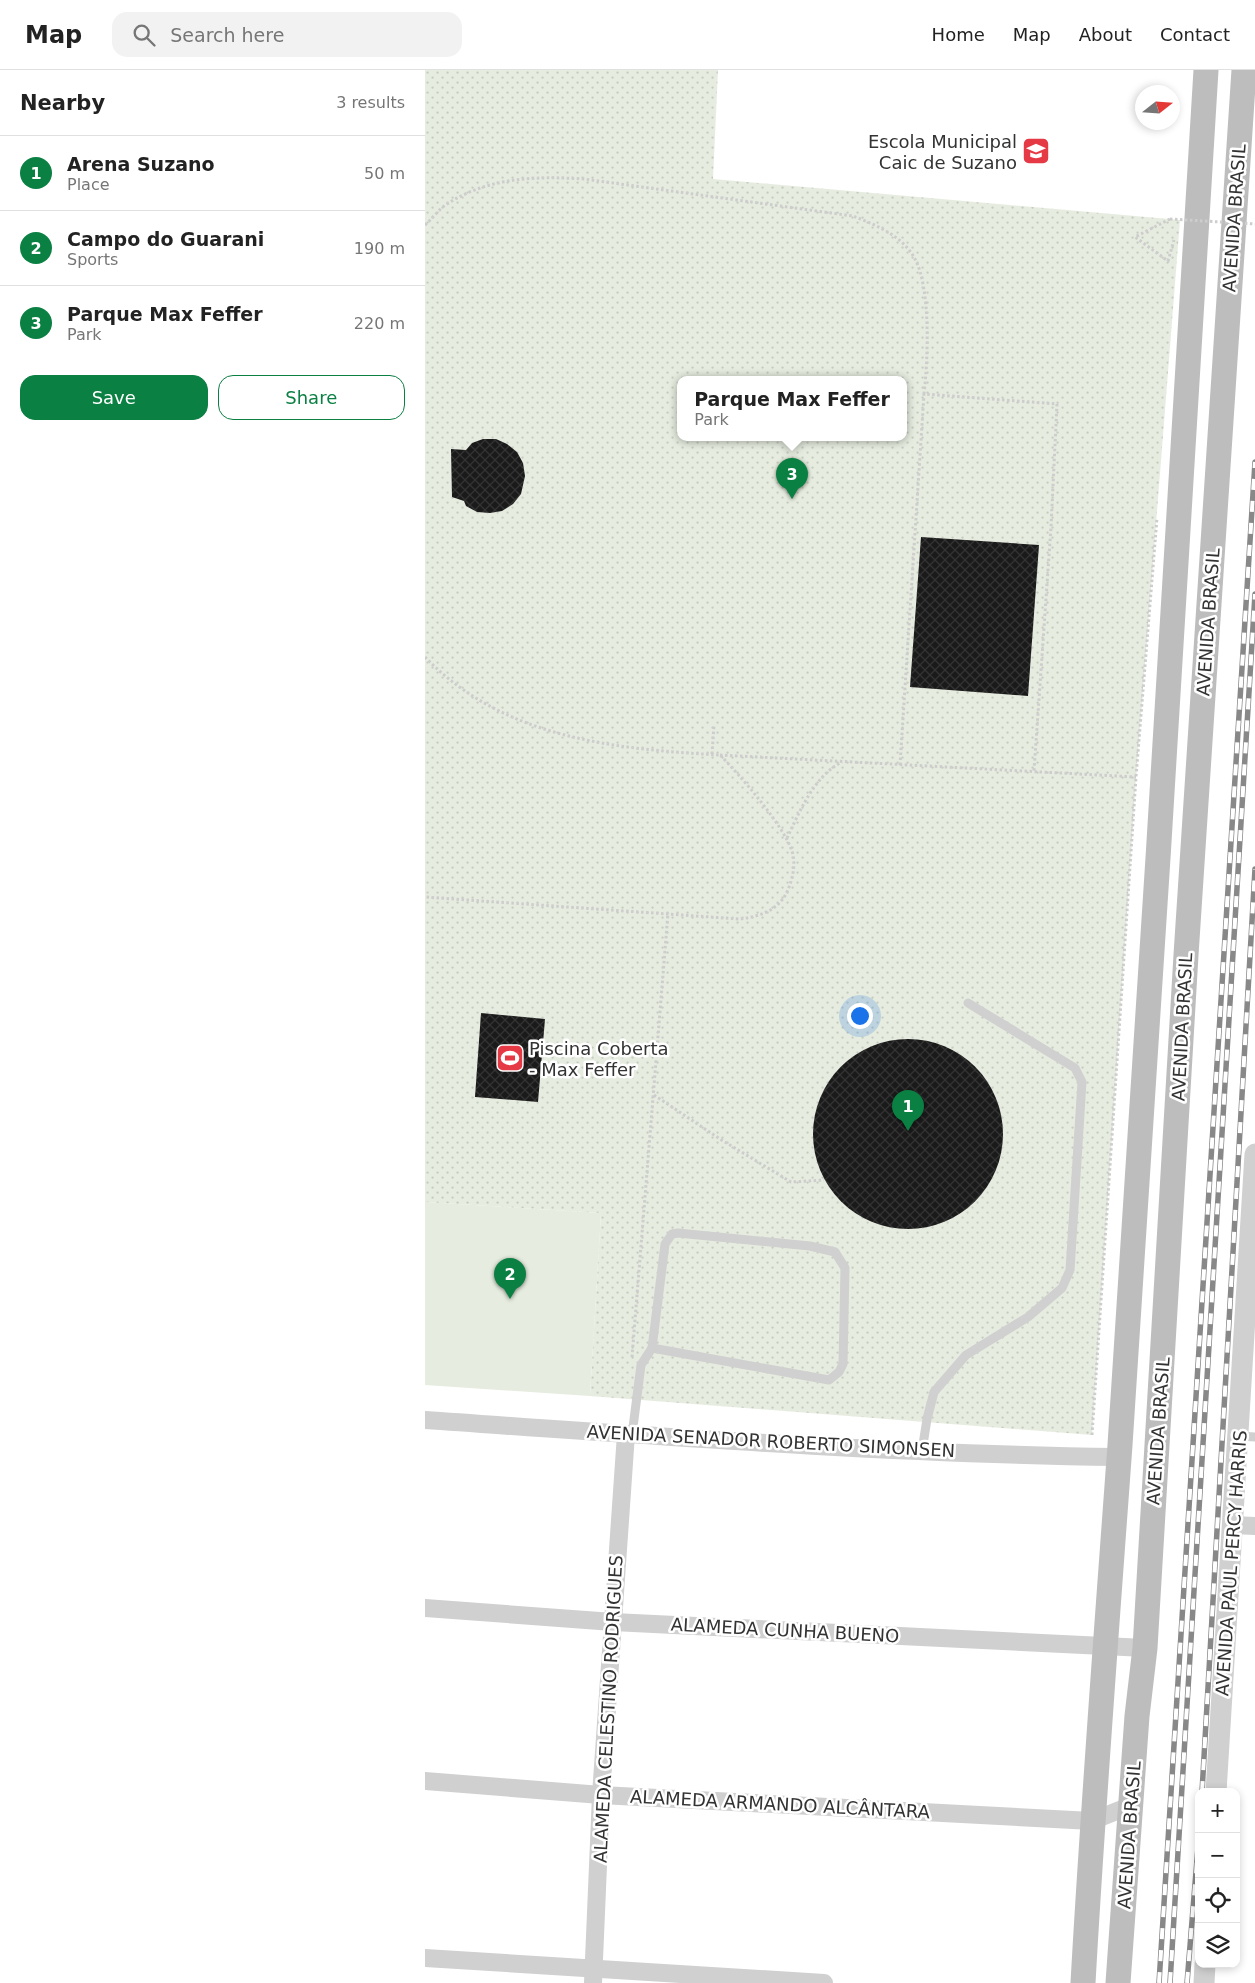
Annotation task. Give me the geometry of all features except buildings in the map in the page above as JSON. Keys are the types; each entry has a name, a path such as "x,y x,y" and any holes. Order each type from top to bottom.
{"main road":[{"name":"AVENIDA BRASIL","path":"1083,1983 1206,70"},
{"name":"AVENIDA BRASIL","path":"1116,1982 1132,1804 1137,1716 1145,1648 1186,956 1244,70"},
{"path":"1190,336 1209,334 1226,324"},
{"path":"1154,899 1160,918 1166,922 1179,920 1189,910"},
{"path":"1151,948 1162,936 1169,934 1179,941 1186,956"},
{"path":"1118,1457 1137,1460 1140,1466 1139,1503 1141,1512 1151,1530"}],"street":[{"name":"AVENIDA PAUL PERCY HARRIS","path":"1216,1788 1233,1524 1247,1437 1255,1154"},
{"name":"AVENIDA SENADOR ROBERTO SIMONSEN","path":"425,1420 922,1451 1118,1457"},
{"name":"ALAMEDA CELESTINO RODRIGUES","path":"593,1976 601,1795 629,1434"},
{"path":"1233,1524 1255,1526"},
{"name":"ALAMEDA CUNHA BUENO","path":"425,1608 613,1622 1034,1642 1106,1648 1145,1648"},
{"name":"ALAMEDA ARMANDO ALCÂNTARA","path":"425,1781 601,1795 1092,1821 1132,1804"},
{"path":"425,1958 593,1976 824,1983"},
{"path":"1204,1983 1205,1968"}],"lane":[{"path":"922,1451 934,1392 966,1355 1028,1317 1062,1288 1070,1270 1082,1082 1075,1068 968,1003"},
{"path":"629,1434 641,1365 652,1348 665,1244 671,1234 678,1233 810,1246 835,1252 845,1268 843,1364 839,1372 829,1380 652,1348"}],"path":[{"path":"425,225 446,205 474,190 512,179 546,177 584,180 853,216 880,227 903,243 915,259 924,294 928,360 924,394 900,765"},
{"path":"1175,236 1168,260 1135,237 1170,219 1255,224"},
{"path":"1178,228 1180,220"},
{"path":"924,394 1057,404 1035,771"},
{"path":"1092,1435 1136,777 1157,509"},
{"path":"425,657 453,683 510,717 554,733 611,745 720,755 1136,777"},
{"path":"712,754 714,725"},
{"path":"425,897 739,919 753,918 772,909 786,894 794,872 792,850 787,839 760,801 720,755"},
{"path":"787,839 817,783 833,767 843,762"},
{"path":"631,1366 668,913"},
{"path":"654,1094 720,1139 791,1182 824,1180"}],"shaded area":[{"path":"425,70 718,70 713,179 1180,220 1136,777 1092,1435 590,1396 601,1213 425,1202"},
{"path":"425,1202 601,1213 590,1396 425,1385"}],"railway":[{"path":"1159,1983 1255,462"},
{"path":"1170,1983 1255,594"},
{"path":"1202,1788 1255,869"},
{"path":"1187,1983 1196,1878"}],"place":[{"name":"Escola Municipal Caic de Suzano","path":"1036,151"},
{"name":"Parque Max Feffer","path":"792,499"},
{"name":"Piscina Coberta - Max Feffer","path":"510,1058"},
{"name":"Arena Suzano","path":"908,1131"},
{"name":"Campo do Guarani","path":"510,1299"}]}
